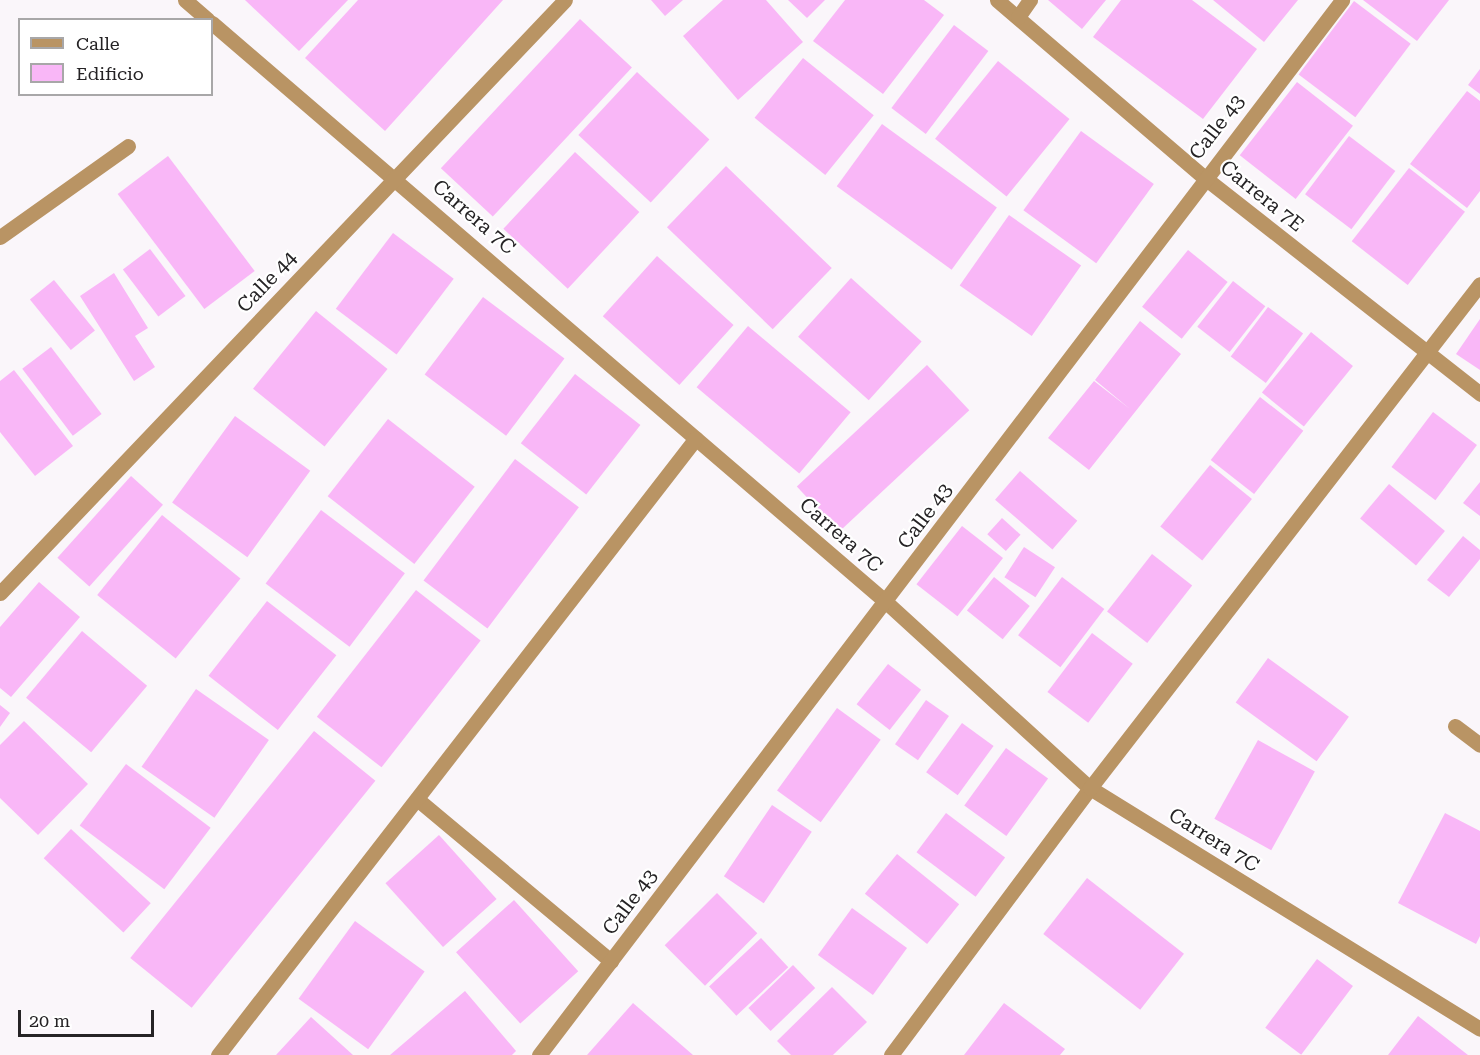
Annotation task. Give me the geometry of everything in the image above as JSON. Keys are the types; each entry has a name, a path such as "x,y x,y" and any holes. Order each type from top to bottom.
{"street":[{"path":"184,0 206,18"},
{"name":"Calle 44","path":"0,593 565,0"},
{"name":"Carrera 7E","path":"998,0 1205,178 1428,356 1480,394"},
{"path":"1018,17 1030,0"},
{"name":"Calle 43","path":"539,1055 1342,0"},
{"name":"Carrera 7C","path":"213,24 395,177 886,602 1090,789 1480,1029"},
{"path":"0,237 128,146"},
{"path":"891,1055 1090,789 1428,356 1480,284"},
{"path":"218,1055 696,438"},
{"path":"1455,726 1480,746"},
{"path":"417,799 611,961"}],"building":[{"path":"245,0 348,0 299,51"},
{"path":"358,0 503,0 385,131 305,58"},
{"path":"651,0 683,0 665,16"},
{"path":"723,0 766,0 803,42 738,100 683,36"},
{"path":"788,0 825,0 807,18"},
{"path":"845,0 924,0 944,15 883,94 813,41"},
{"path":"1048,0 1106,0 1082,29"},
{"path":"1121,0 1192,0 1257,49 1203,119 1093,37"},
{"path":"1213,0 1298,0 1264,42"},
{"path":"1363,0 1449,0 1417,41"},
{"path":"1354,1 1411,44 1355,117 1299,74"},
{"path":"580,19 632,67 493,217 441,168"},
{"path":"954,25 988,51 926,134 891,108"},
{"path":"803,58 874,115 825,175 755,118"},
{"path":"998,61 1069,119 1007,197 935,139"},
{"path":"1480,69 1480,94 1468,85"},
{"path":"637,72 709,140 651,202 578,135"},
{"path":"1297,82 1353,126 1296,199 1240,155"},
{"path":"1467,91 1480,101 1480,191 1467,208 1410,164"},
{"path":"882,124 997,207 952,270 837,186"},
{"path":"1081,131 1154,184 1096,263 1023,210"},
{"path":"1349,136 1395,171 1351,229 1305,194"},
{"path":"575,152 639,212 568,289 503,229"},
{"path":"168,156 255,271 204,309 118,194"},
{"path":"726,166 832,268 773,329 667,227"},
{"path":"1409,168 1465,212 1408,285 1352,241"},
{"path":"1009,215 1081,265 1032,336 960,285"},
{"path":"393,233 454,279 397,355 336,309"},
{"path":"150,249 186,296 158,317 123,269"},
{"path":"1188,250 1228,282 1182,339 1142,307"},
{"path":"657,256 734,325 679,385 603,316"},
{"path":"114,273 148,328 135,336 155,367 134,381 80,296"},
{"path":"851,278 922,342 869,400 798,337"},
{"path":"54,280 95,331 71,350 30,300"},
{"path":"1233,281 1265,306 1230,352 1197,327"},
{"path":"483,297 564,358 506,436 425,374"},
{"path":"1268,307 1303,333 1266,383 1231,357"},
{"path":"316,311 387,369 325,447 253,389"},
{"path":"1480,319 1480,370 1456,354"},
{"path":"1140,321 1181,354 1089,470 1048,438 1094,381 1130,409 1095,380"},
{"path":"748,326 851,412 799,473 697,387"},
{"path":"1311,332 1353,366 1304,427 1262,393"},
{"path":"51,347 102,414 73,436 22,369"},
{"path":"927,365 969,410 839,532 797,486"},
{"path":"14,370 73,446 35,476 0,432 0,381"},
{"path":"575,374 640,425 586,494 521,443"},
{"path":"1260,397 1303,431 1254,494 1211,460"},
{"path":"1433,412 1477,445 1435,500 1391,467"},
{"path":"235,416 310,471 247,557 172,503"},
{"path":"388,419 475,487 414,564 328,496"},
{"path":"515,459 579,507 487,629 424,580"},
{"path":"1210,465 1252,499 1202,560 1160,526"},
{"path":"1020,471 1077,521 1052,550 995,500"},
{"path":"131,476 163,505 89,587 57,558"},
{"path":"1480,482 1480,516 1463,503"},
{"path":"1389,484 1445,531 1416,565 1360,518"},
{"path":"321,510 405,573 349,647 266,583"},
{"path":"162,515 240,579 176,659 97,595"},
{"path":"1002,518 1021,535 1006,551 987,534"},
{"path":"962,526 1003,558 957,616 916,584"},
{"path":"1463,536 1480,550 1480,559 1449,597 1427,580"},
{"path":"1024,547 1055,567 1035,597 1004,577"},
{"path":"1152,554 1192,585 1147,643 1107,612"},
{"path":"994,577 1030,606 1003,639 967,610"},
{"path":"1062,577 1104,609 1060,667 1018,635"},
{"path":"39,582 80,617 11,697 0,688 0,627"},
{"path":"416,590 481,640 381,767 317,717"},
{"path":"267,601 336,655 278,730 209,676"},
{"path":"82,631 147,686 91,752 26,698"},
{"path":"1092,633 1133,664 1088,723 1047,692"},
{"path":"1268,658 1349,717 1317,761 1236,702"},
{"path":"888,664 921,690 890,730 857,704"},
{"path":"196,689 269,740 214,818 142,767"},
{"path":"926,700 949,716 918,760 895,744"},
{"path":"0,705 10,713 0,727"},
{"path":"837,708 881,740 821,822 777,791"},
{"path":"24,721 88,784 38,835 0,798 0,745"},
{"path":"962,723 994,746 958,795 926,772"},
{"path":"314,731 375,781 192,1008 130,958"},
{"path":"1258,740 1315,772 1271,850 1214,819"},
{"path":"1006,748 1048,779 1006,836 964,805"},
{"path":"126,764 211,828 164,889 80,825"},
{"path":"772,805 812,832 764,903 724,876"},
{"path":"946,813 1005,858 976,897 917,852"},
{"path":"1445,813 1480,831 1480,936 1476,944 1398,903"},
{"path":"71,829 151,903 123,933 44,858"},
{"path":"439,835 497,899 443,947 385,883"},
{"path":"897,854 959,904 927,944 865,894"},
{"path":"1087,878 1184,954 1140,1010 1043,934"},
{"path":"717,893 757,933 705,986 665,945"},
{"path":"514,900 578,971 520,1024 456,952"},
{"path":"852,908 907,948 873,995 818,955"},
{"path":"355,921 425,972 368,1049 299,999"},
{"path":"761,938 788,967 736,1016 709,986"},
{"path":"1317,959 1353,986 1301,1055 1265,1028"},
{"path":"793,965 815,988 771,1031 748,1008"},
{"path":"832,987 867,1022 833,1055 791,1055 777,1041"},
{"path":"465,991 516,1051 512,1055 390,1055"},
{"path":"633,1003 693,1055 587,1055"},
{"path":"1004,1003 1065,1049 1060,1055 964,1055"},
{"path":"1418,1016 1468,1055 1388,1055"},
{"path":"311,1017 353,1055 276,1055"}]}
